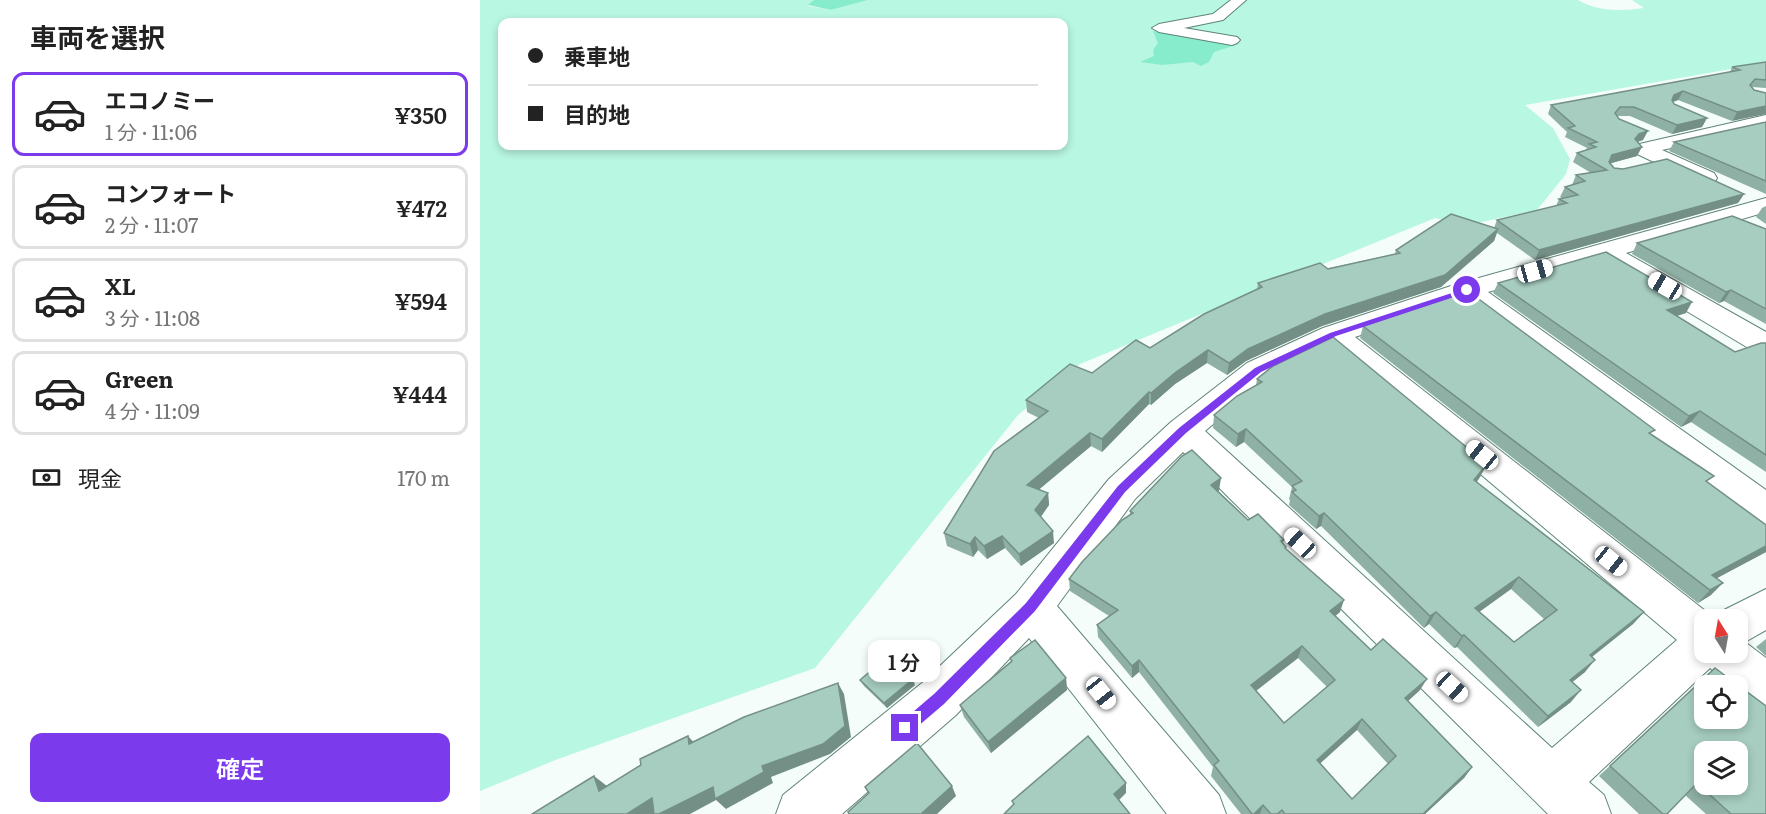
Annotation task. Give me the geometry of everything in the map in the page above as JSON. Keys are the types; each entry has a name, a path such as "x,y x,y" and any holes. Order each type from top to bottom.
{"street":[{"path":"1232,40 1159,28 1218,16 1239,0"},
{"path":"1700,117 1730,129"},
{"path":"1630,167 1730,129 1766,121"},
{"path":"1642,130 1746,206"},
{"path":"802,814 939,699 1031,607 1122,489 1183,431 1258,370 1333,334 1467,290 1604,251 1746,206"},
{"path":"1604,251 1766,345"},
{"path":"1467,290 1766,510"},
{"path":"1333,334 1694,628"},
{"path":"1183,431 1585,814"},
{"path":"1031,607 1200,814"},
{"path":"1748,619 1766,608"},
{"path":"1552,782 1694,654"},
{"path":"1737,663 1766,687"}],"shaded area":[{"path":"480,0 814,0 808,6 831,10 868,0 1578,0 1602,9 1619,10 1644,8 1632,0 1766,0 1766,63 1525,105 1553,128 1570,159 1566,174 1537,210 1468,225 1435,218 1080,364 1018,415 815,668 558,759 480,791"},
{"path":"814,0 868,0 831,10 808,5"},
{"path":"1153,31 1239,44 1214,52 1209,62 1201,66 1193,62 1162,65 1140,62 1154,56 1153,50 1158,43"}],"building":[{"path":"1766,62 1766,80 1755,79 1750,85 1754,90 1766,93 1766,106 1737,112 1683,91 1674,95 1672,100 1674,104 1707,118 1677,125 1634,107 1620,107 1615,113 1619,119 1648,131 1639,134 1635,139 1642,147 1612,155 1609,162 1614,168 1623,169 1667,159 1744,194 1539,250 1497,220 1567,203 1559,199 1578,195 1565,187 1585,181 1576,175 1607,170 1577,153 1596,147 1589,144 1597,142 1568,128 1575,126 1551,105 1740,70 1732,67"},
{"path":"1766,122 1766,181 1674,142"},
{"path":"1451,214 1498,229 1445,275 1325,314 1248,349 1229,363 1208,350 1151,393 1149,392 1102,439 1090,433 1027,485 1048,493 1035,510 1053,531 1019,554 1002,536 984,546 975,537 970,544 944,533 994,451 1048,411 1026,400 1070,364 1092,373 1136,340 1150,348 1204,314 1262,287 1258,283 1320,263 1328,269 1400,253 1396,250"},
{"path":"1732,216 1766,229 1766,309 1731,290 1726,292 1637,243"},
{"path":"1606,252 1692,302 1667,310 1735,352 1766,343 1766,455 1700,411 1689,416 1498,283"},
{"path":"1468,291 1655,430 1649,433 1714,476 1706,481 1766,525 1766,546 1712,575 1723,583 1710,590 1363,326"},
{"path":"1333,337 1487,464 1474,480 1644,612 1590,655 1595,660 1570,680 1581,690 1548,716 1464,635 1462,636 1436,612 1430,616 1324,513 1319,516 1292,492 1296,490 1292,486 1302,481 1246,429 1238,434 1214,415 1237,396 1262,382 1257,379 1273,366","holes":["1519,577 1557,610 1514,642 1475,608"]},
{"path":"1192,450 1221,478 1211,485 1248,520 1258,514 1284,540 1281,541 1285,548 1344,600 1330,611 1371,650 1383,639 1427,679 1405,698 1472,767 1423,814 1285,814 1282,810 1277,814 1271,814 1263,805 1252,814 1214,765 1219,761 1139,660 1132,666 1097,625 1118,610 1069,579 1122,520 1133,513 1130,511 1182,456","holes":["1302,646 1335,680 1284,723 1251,685","1362,719 1396,756 1352,799 1317,760"]},
{"path":"1035,640 1066,678 988,742 960,705 1012,661 1010,658"},
{"path":"888,656 913,679 884,703 860,680"},
{"path":"1715,668 1724,675 1708,675"},
{"path":"838,683 845,726 823,744 762,766 764,772 715,799 713,787 659,814 654,814 652,798 627,814 532,814 594,776 599,791 641,765 640,759 688,736 689,744 744,717"},
{"path":"1694,688 1694,729 1748,729 1748,693 1766,706 1766,814 1731,814 1710,795 1748,795 1748,741 1694,741 1694,786 1667,814 1663,814 1610,766"},
{"path":"1088,736 1126,783 1114,794 1130,814 1004,814 1014,804 1012,801"},
{"path":"917,743 952,786 921,814 849,814 848,812 869,793 865,787"}],"route":[{"path":"905,728 939,699 1031,607 1122,489 1183,431 1258,370 1333,334 1467,290"}]}
